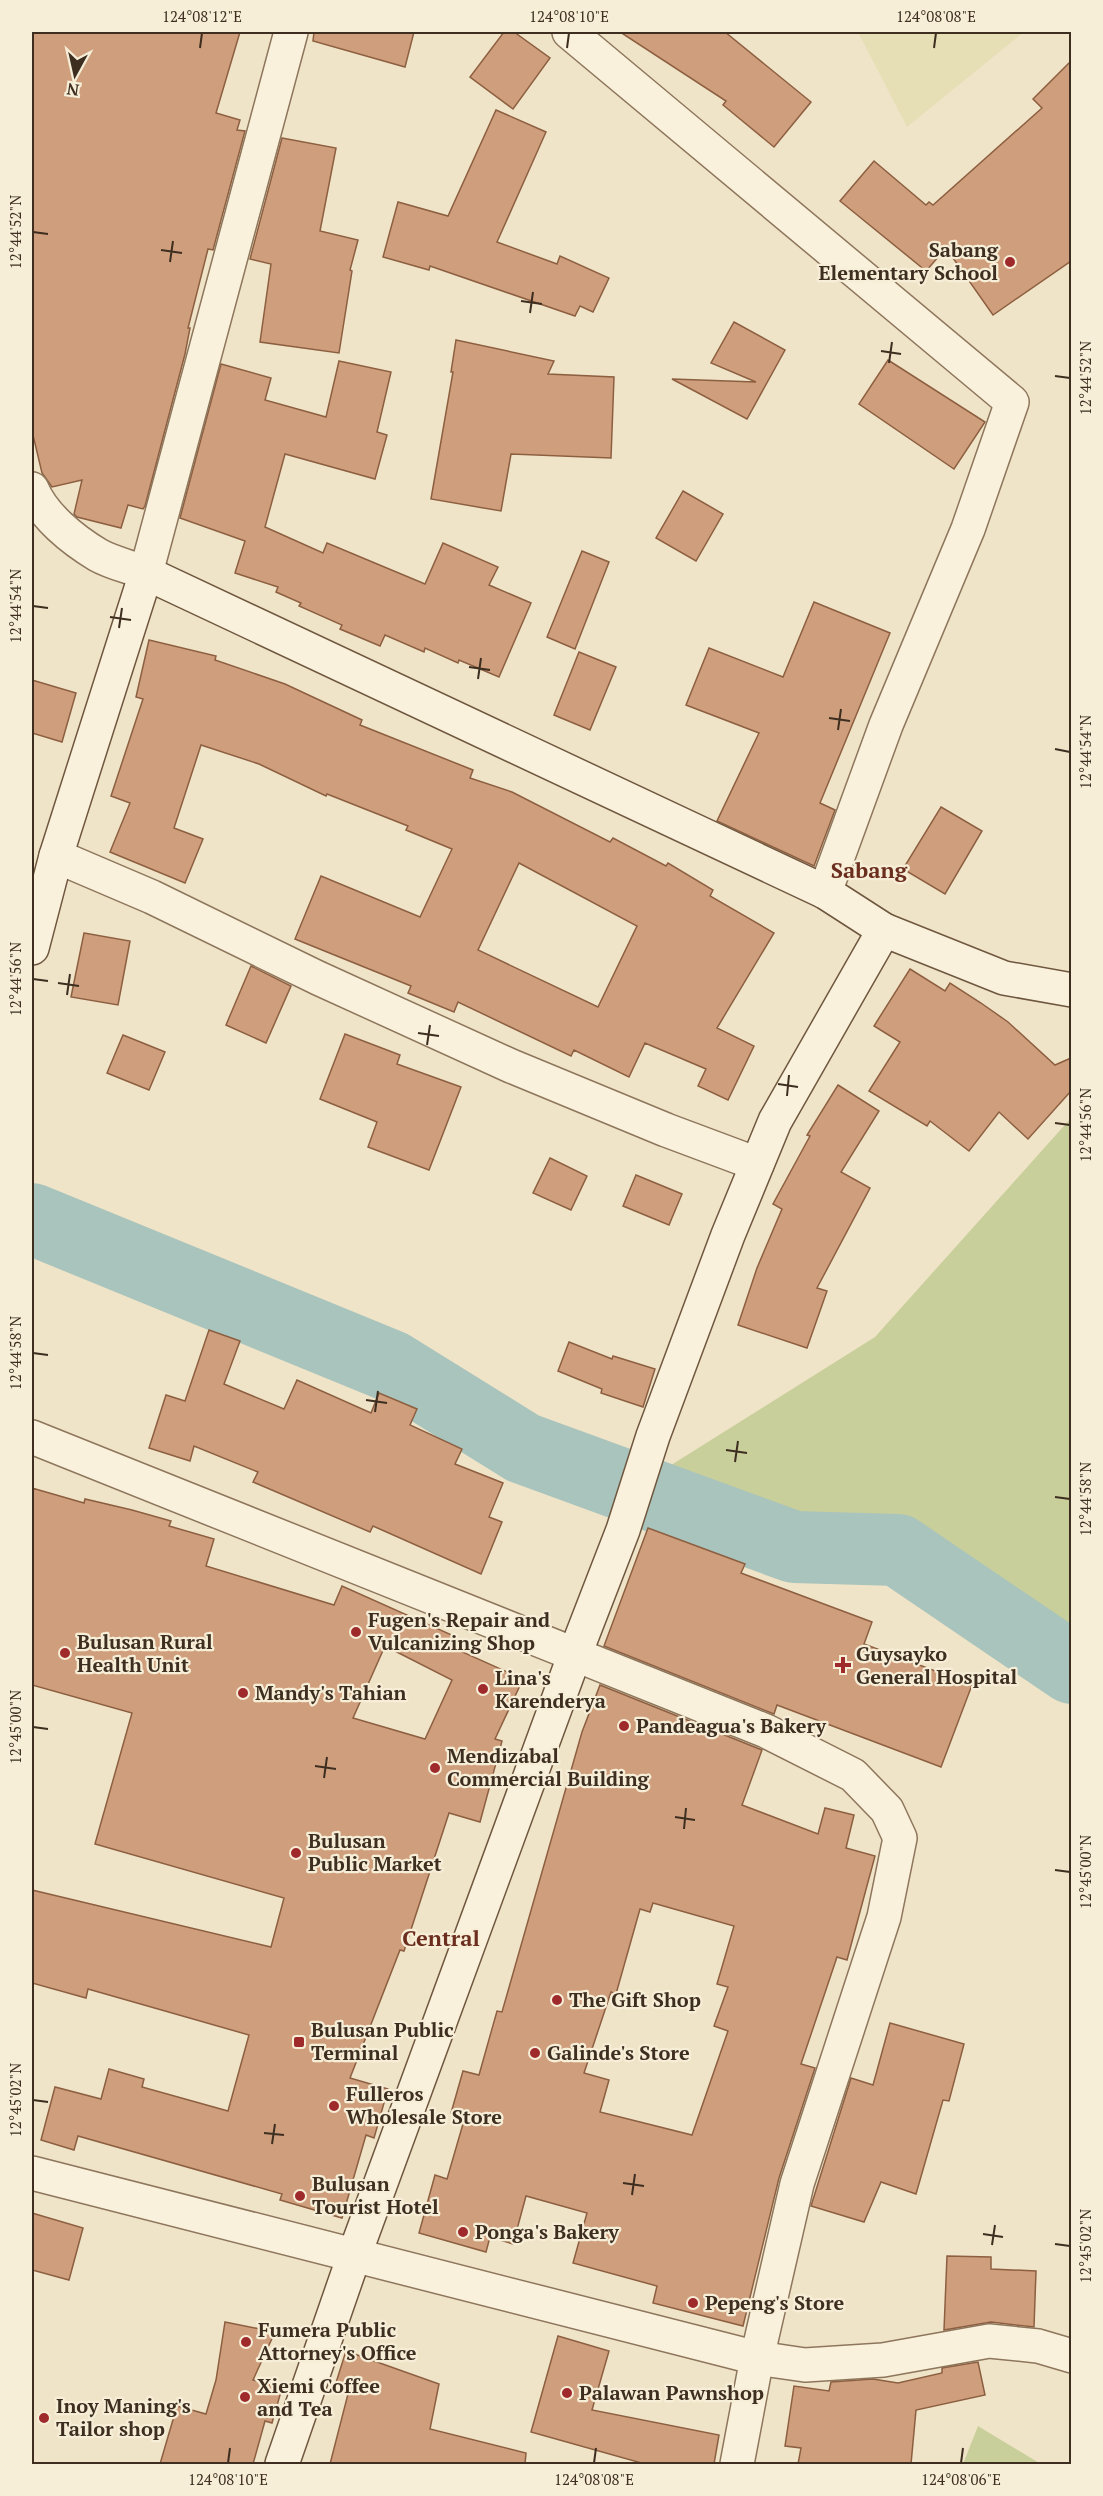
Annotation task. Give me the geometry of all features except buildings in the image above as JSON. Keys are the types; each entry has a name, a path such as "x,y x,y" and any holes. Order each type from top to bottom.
{"street":[{"path":"32,948 56,856 146,573 291,32"},
{"path":"569,32 1012,402 968,529 886,725 825,892"},
{"path":"32,489 36,499 64,530 99,556 146,573 825,892 884,930 1004,978 1071,990"},
{"path":"56,856 152,897 318,978 511,1065 666,1130 757,1164"},
{"path":"282,2464 354,2256 575,1654 623,1530 653,1436 728,1235 775,1121 884,930"},
{"path":"32,1437 766,1731 853,1775 887,1810 900,1838 884,1917 797,2184 757,2358 737,2464"},
{"path":"32,2173 757,2358 805,2365 882,2360 989,2341 1038,2346 1071,2356"}],"shaded area":[{"path":"858,32 1024,32 907,127"}],"green space":[{"path":"1071,1118 1071,1648 902,1529 794,1531 652,1477 875,1337"},
{"path":"978,2426 1041,2464 963,2464"}],"waterway":[{"path":"32,1219 391,1366 523,1448 794,1547 898,1550 1072,1668"}],"place":[{"name":"Sabang Elementary School","path":"1010,262"},
{"name":"Fugen's Repair and Vulcanizing Shop","path":"356,1632"},
{"name":"Bulusan Rural Health Unit","path":"65,1653"},
{"name":"Guysayko General Hospital","path":"843,1665"},
{"name":"Lina's Karenderya","path":"483,1689"},
{"name":"Mandy's Tahian","path":"243,1693"},
{"name":"Pandeagua's Bakery","path":"624,1726"},
{"name":"Mendizabal Commercial Building","path":"435,1768"},
{"name":"Bulusan Public Market","path":"296,1853"},
{"name":"The Gift Shop","path":"557,2000"},
{"name":"Bulusan Public Terminal","path":"299,2042"},
{"name":"Galinde's Store","path":"535,2053"},
{"name":"Fulleros Wholesale Store","path":"334,2106"},
{"name":"Bulusan Tourist Hotel","path":"300,2196"},
{"name":"Ponga's Bakery","path":"463,2232"},
{"name":"Pepeng's Store","path":"693,2303"},
{"name":"Fumera Public Attorney's Office","path":"246,2342"},
{"name":"Palawan Pawnshop","path":"567,2393"},
{"name":"Xiemi Coffee and Tea","path":"245,2397"},
{"name":"Inoy Maning's Tailor shop","path":"44,2418"}],"district":[{"name":"Sabang","path":"869,870"},
{"name":"Central","path":"441,1938"}]}
